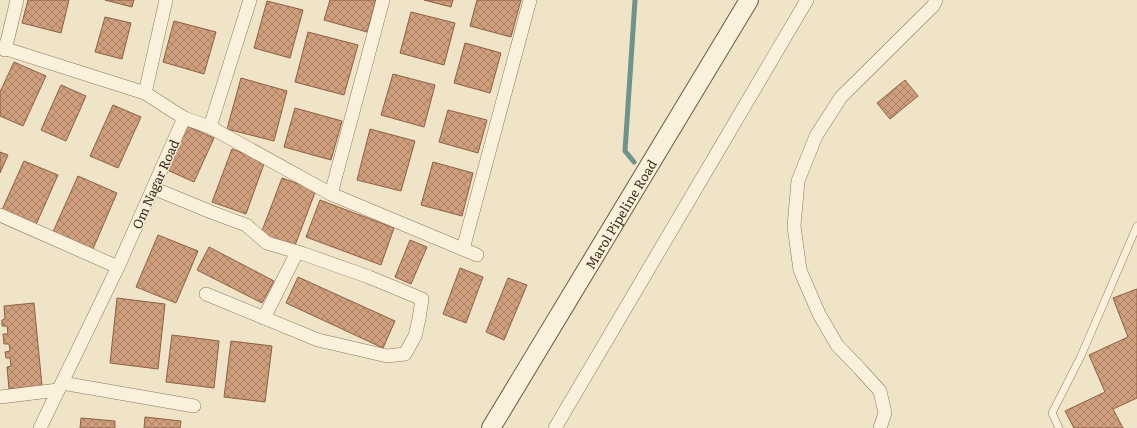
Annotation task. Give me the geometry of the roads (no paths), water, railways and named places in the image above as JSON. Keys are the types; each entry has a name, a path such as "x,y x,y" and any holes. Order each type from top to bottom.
{"street":[{"path":"17,0 2,49 144,93 184,118 210,127 331,194 477,255"},
{"path":"144,93 166,0"},
{"path":"210,127 250,0"},
{"path":"331,194 383,0"},
{"path":"463,249 530,0"},
{"name":"Marol Pipeline Road","path":"491,428 749,0"},
{"path":"555,428 807,0"},
{"path":"880,428 885,413 880,391 838,345 819,314 800,270 794,226 798,181 816,136 841,97 933,6 936,0"},
{"name":"Om Nagar Road","path":"40,428 118,267 184,118"},
{"path":"153,188 210,212 246,225 267,244 297,252 369,277 422,300 415,336 405,354 387,356 318,340 206,294"},
{"path":"0,215 118,267"},
{"path":"264,318 297,252"},
{"path":"0,397 60,387 194,406"}],"lane":[{"path":"1059,428 1052,413 1081,356 1137,226"}],"waterway":[{"path":"634,162 625,151 635,0"}]}
